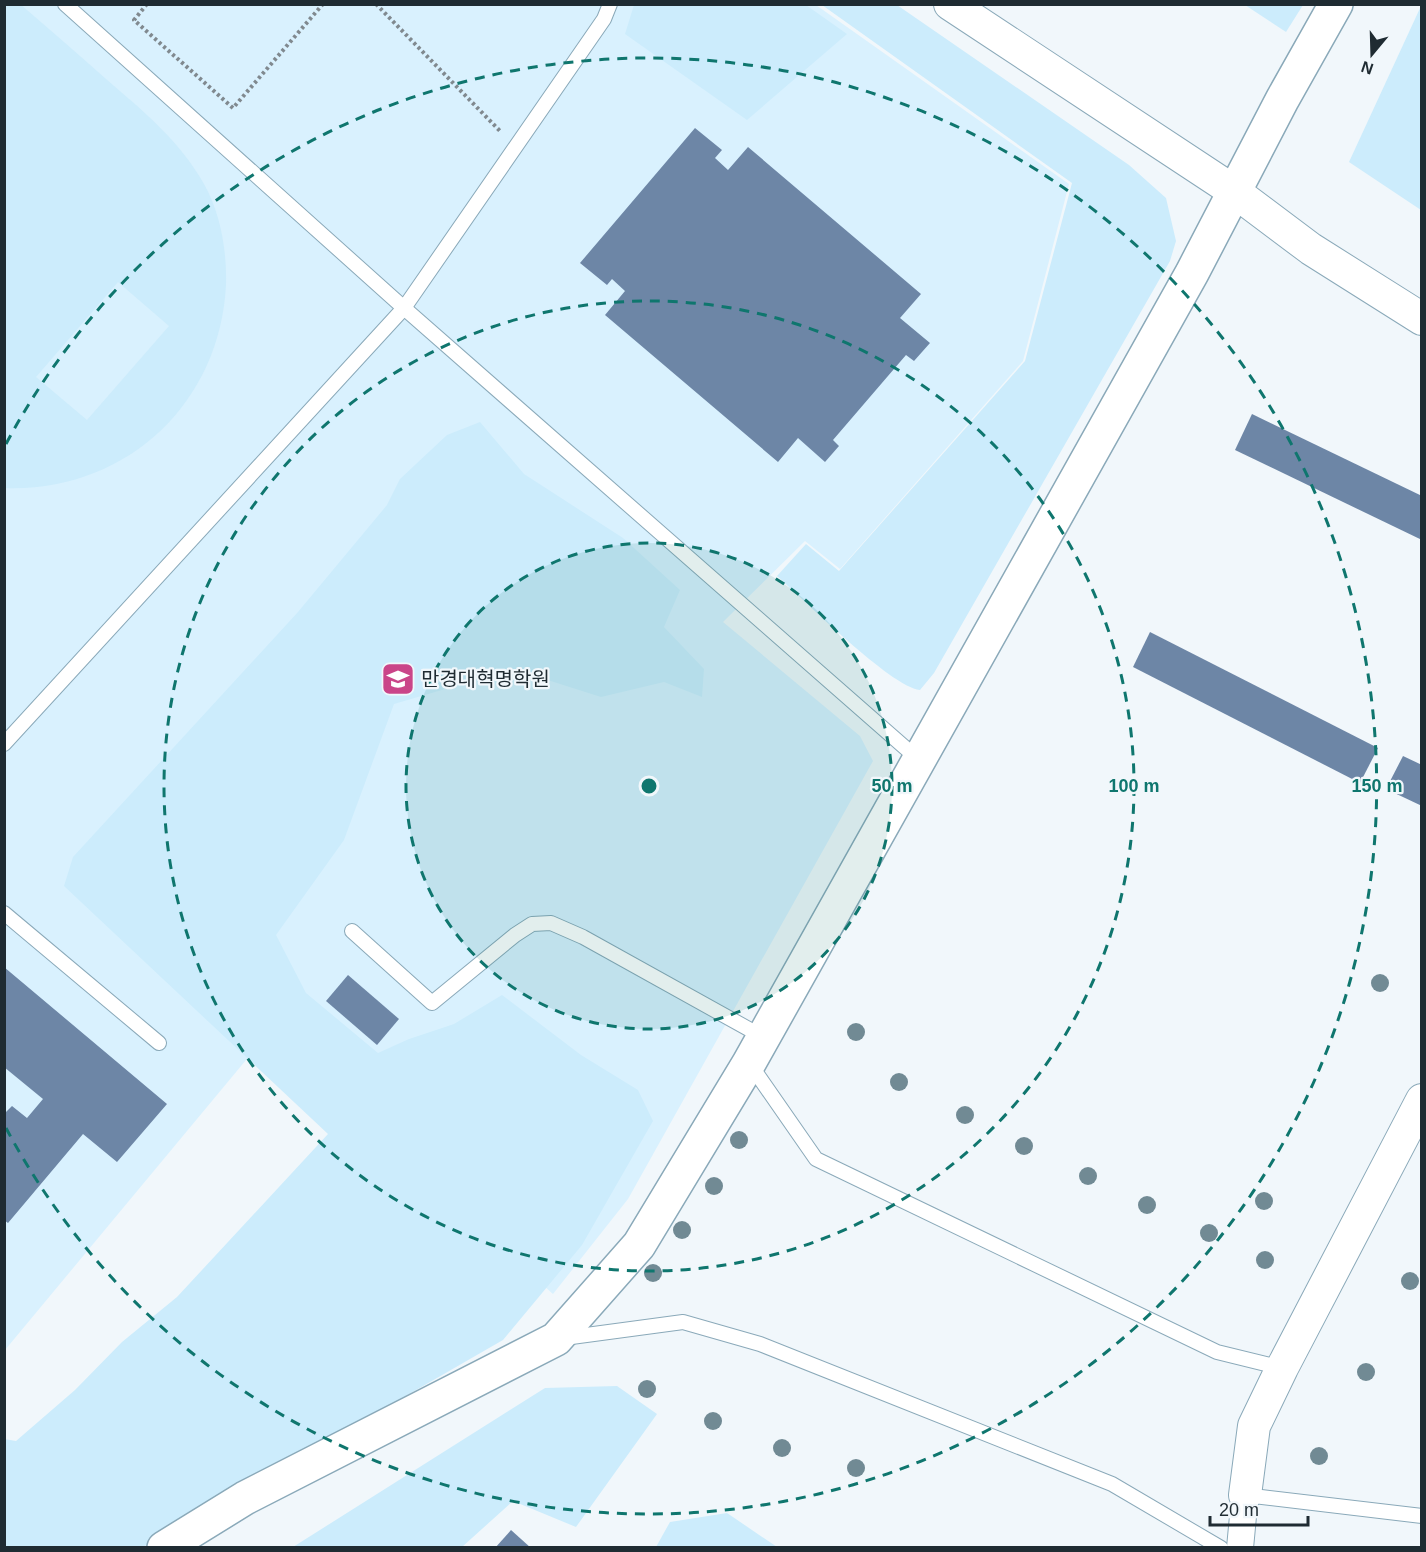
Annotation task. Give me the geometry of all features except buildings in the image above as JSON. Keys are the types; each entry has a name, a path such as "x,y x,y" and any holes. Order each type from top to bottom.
{"main road":[{"path":"164,1548 245,1498 556,1339 639,1245 756,1050 1235,192 1282,100 1336,4"}],"street":[{"path":"950,4 1235,192 1311,249 1422,319"},
{"path":"1240,1548 1254,1426 1281,1368 1422,1100"}],"lane":[{"path":"65,4 404,308 918,759"},
{"path":"4,744 404,308 604,19 610,4"},
{"path":"4,913 159,1043"},
{"path":"352,931 432,1003 515,935 532,924 550,923 583,937 756,1050 816,1159 1217,1352 1281,1368"},
{"path":"556,1339 683,1322 760,1344 1112,1484 1221,1548"},
{"path":"1245,1495 1422,1516"}],"path":[{"path":"147,4 134,20 233,108 323,4"},
{"path":"376,4 516,147"}],"shaded area":[{"path":"20,4 147,115 172,140 194,168 210,196 219,220 224,246 226,285 220,328 206,368 185,403 158,433 125,458 88,475 48,486 4,488 4,5","holes":["118,282 169,326 87,420 36,377"]},
{"name":"만경대혁명학원","path":"5,5 816,5 1069,184 1023,361 840,569 805,541 723,622 860,736 873,761 628,1199 553,1294 266,1036 5,1350"},
{"path":"634,5 806,5 847,34 747,120 625,34"},
{"path":"822,5 897,5 1129,165 1166,198 1176,241 1170,261 934,673 920,690 907,685 869,659 777,576 806,544 839,571 1025,361 1072,183"},
{"path":"1245,5 1303,5 1286,32"},
{"path":"1421,6 1421,210 1349,162"},
{"path":"480,422 524,474 623,538 680,590 664,627 704,669 702,697 664,682 601,697 513,669 394,704 344,840 276,935 306,993 378,1053 409,1039 454,1024 502,995 581,1055 638,1090 653,1121 582,1245 503,1340 143,1547 5,1547 4,1439 16,1441 75,1390 122,1342 177,1297 328,1134 64,886 73,857 298,612 387,505 400,479 447,435"},
{"path":"617,1386 657,1414 576,1527 513,1501 462,1547 293,1547 545,1388"},
{"path":"727,1513 777,1547 656,1547 670,1522"}],"place":[{"name":"만경대혁명학원","path":"398,679"}]}
